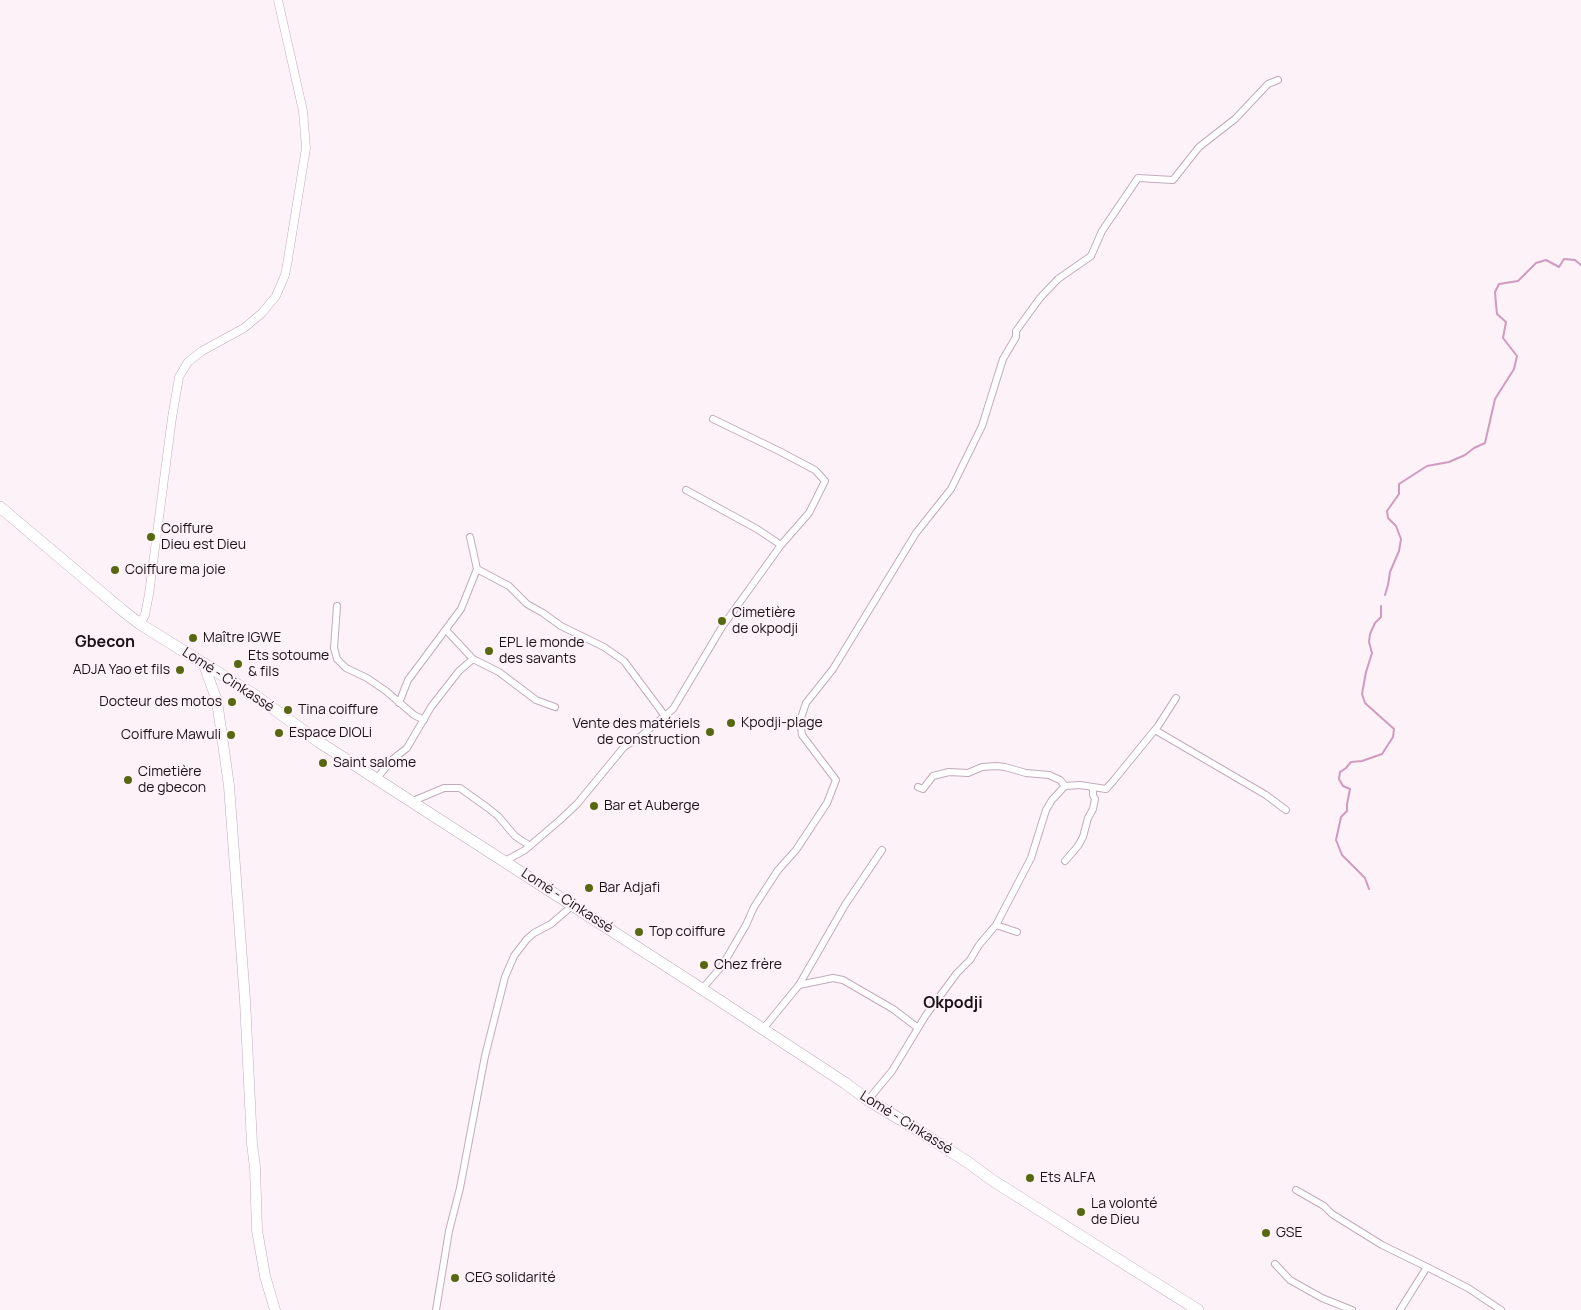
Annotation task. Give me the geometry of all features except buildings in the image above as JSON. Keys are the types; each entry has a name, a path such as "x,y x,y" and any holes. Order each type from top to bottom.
{"highway":[{"name":"Lomé - Cinkassé","path":"0,507 140,624 256,696 319,742 702,989 868,1100 913,1126 1000,1185 1198,1310"}],"main road":[{"path":"204,665 217,702 230,786 245,1000 257,1230 265,1276 275,1310"}],"street":[{"path":"140,624 145,615 148,599 179,377 188,362 202,351 244,328 262,313 276,296 288,265 306,148 303,111 278,0"},
{"path":"702,989 722,966 746,925 754,907 778,870 796,850 831,794 836,780 802,735 800,721 806,704 833,669 916,533 951,489 982,426 1004,359 1016,337 1016,331 1040,298 1058,279 1091,256 1102,231 1138,178 1173,180 1200,147 1235,119 1268,84 1278,80"},
{"path":"505,861 526,850 577,804 624,746 641,736 673,709 722,627 781,545 809,513 825,481 815,470 713,419"},
{"path":"686,490 757,529 781,545"},
{"path":"399,703 408,680 461,609 477,569 470,538"},
{"path":"477,569 509,586 527,604 544,613 561,626 604,646 624,661 665,716"},
{"path":"337,606 334,648 337,659 346,668 367,678 386,691 414,715 424,720"},
{"path":"446,630 473,659 498,672 536,700 555,706"},
{"path":"377,778 393,759 407,748 431,707 459,671 473,659"},
{"path":"868,1100 892,1071 918,1028 957,973 970,960 979,945 996,926 1031,858 1046,810 1052,800 1065,786 1080,785 1106,789 1156,730 1176,698"},
{"path":"1156,730 1266,795 1286,810"},
{"path":"918,787 923,788 933,776 949,772 968,773 982,767 996,766 1026,773 1049,775 1060,780 1065,786"},
{"path":"1066,861 1083,837 1095,799 1093,787"},
{"path":"413,802 444,788 460,788 498,816 515,836 530,846"},
{"path":"763,1030 799,985 845,905 882,850"},
{"path":"436,1310 449,1232 460,1188 485,1056 505,977 514,956 527,939 551,924 573,905"},
{"path":"996,926 1017,932"},
{"path":"799,985 833,978 843,980 892,1009 918,1028"},
{"path":"1296,1190 1324,1206 1332,1214 1382,1245 1468,1288 1501,1310"},
{"path":"1275,1264 1290,1280 1322,1298 1352,1310"},
{"path":"1400,1310 1427,1267"}],"waterway":[{"path":"1385,595 1390,572 1399,551 1401,539 1396,526 1388,518 1387,511 1399,494 1399,484 1427,466 1449,462 1485,443 1495,399 1514,369 1517,356 1503,338 1506,322 1497,314 1495,292 1499,284 1518,281 1536,263 1546,260 1559,267 1564,259 1575,260 1581,265"},
{"path":"1369,889 1365,878 1342,855 1336,840 1341,817 1347,811 1350,789 1343,786 1339,779 1340,772 1351,762 1362,761 1382,754 1393,737 1394,729 1365,703 1362,694 1372,653 1369,642 1370,634 1375,623 1381,617 1381,606"}],"place":[{"name":"Coiffure Dieu est Dieu","path":"151,537"},
{"name":"Coiffure ma joie","path":"115,570"},
{"name":"Cimetière de okpodji","path":"722,621"},
{"name":"Maître IGWE","path":"193,638"},
{"name":"EPL le monde des savants","path":"489,651"},
{"name":"Ets sotoume & fils","path":"238,664"},
{"name":"ADJA Yao et fils","path":"180,670"},
{"name":"Docteur des motos","path":"232,702"},
{"name":"Tina coiffure","path":"288,710"},
{"name":"Kpodji-plage","path":"731,723"},
{"name":"Vente des matériels de construction","path":"710,732"},
{"name":"Espace DIOLi","path":"279,733"},
{"name":"Coiffure Mawuli","path":"231,735"},
{"name":"Saint salome","path":"323,763"},
{"name":"Cimetière de gbecon","path":"128,780"},
{"name":"Bar et Auberge","path":"594,806"},
{"name":"Bar Adjafi","path":"589,888"},
{"name":"Top coiffure","path":"639,932"},
{"name":"Chez frère","path":"704,965"},
{"name":"Ets ALFA","path":"1030,1178"},
{"name":"La volonté de Dieu","path":"1081,1212"},
{"name":"GSE","path":"1266,1233"},
{"name":"CEG solidarité","path":"455,1278"}],"district":[{"name":"Gbecon","path":"105,643"},
{"name":"Okpodji","path":"953,1004"}]}
